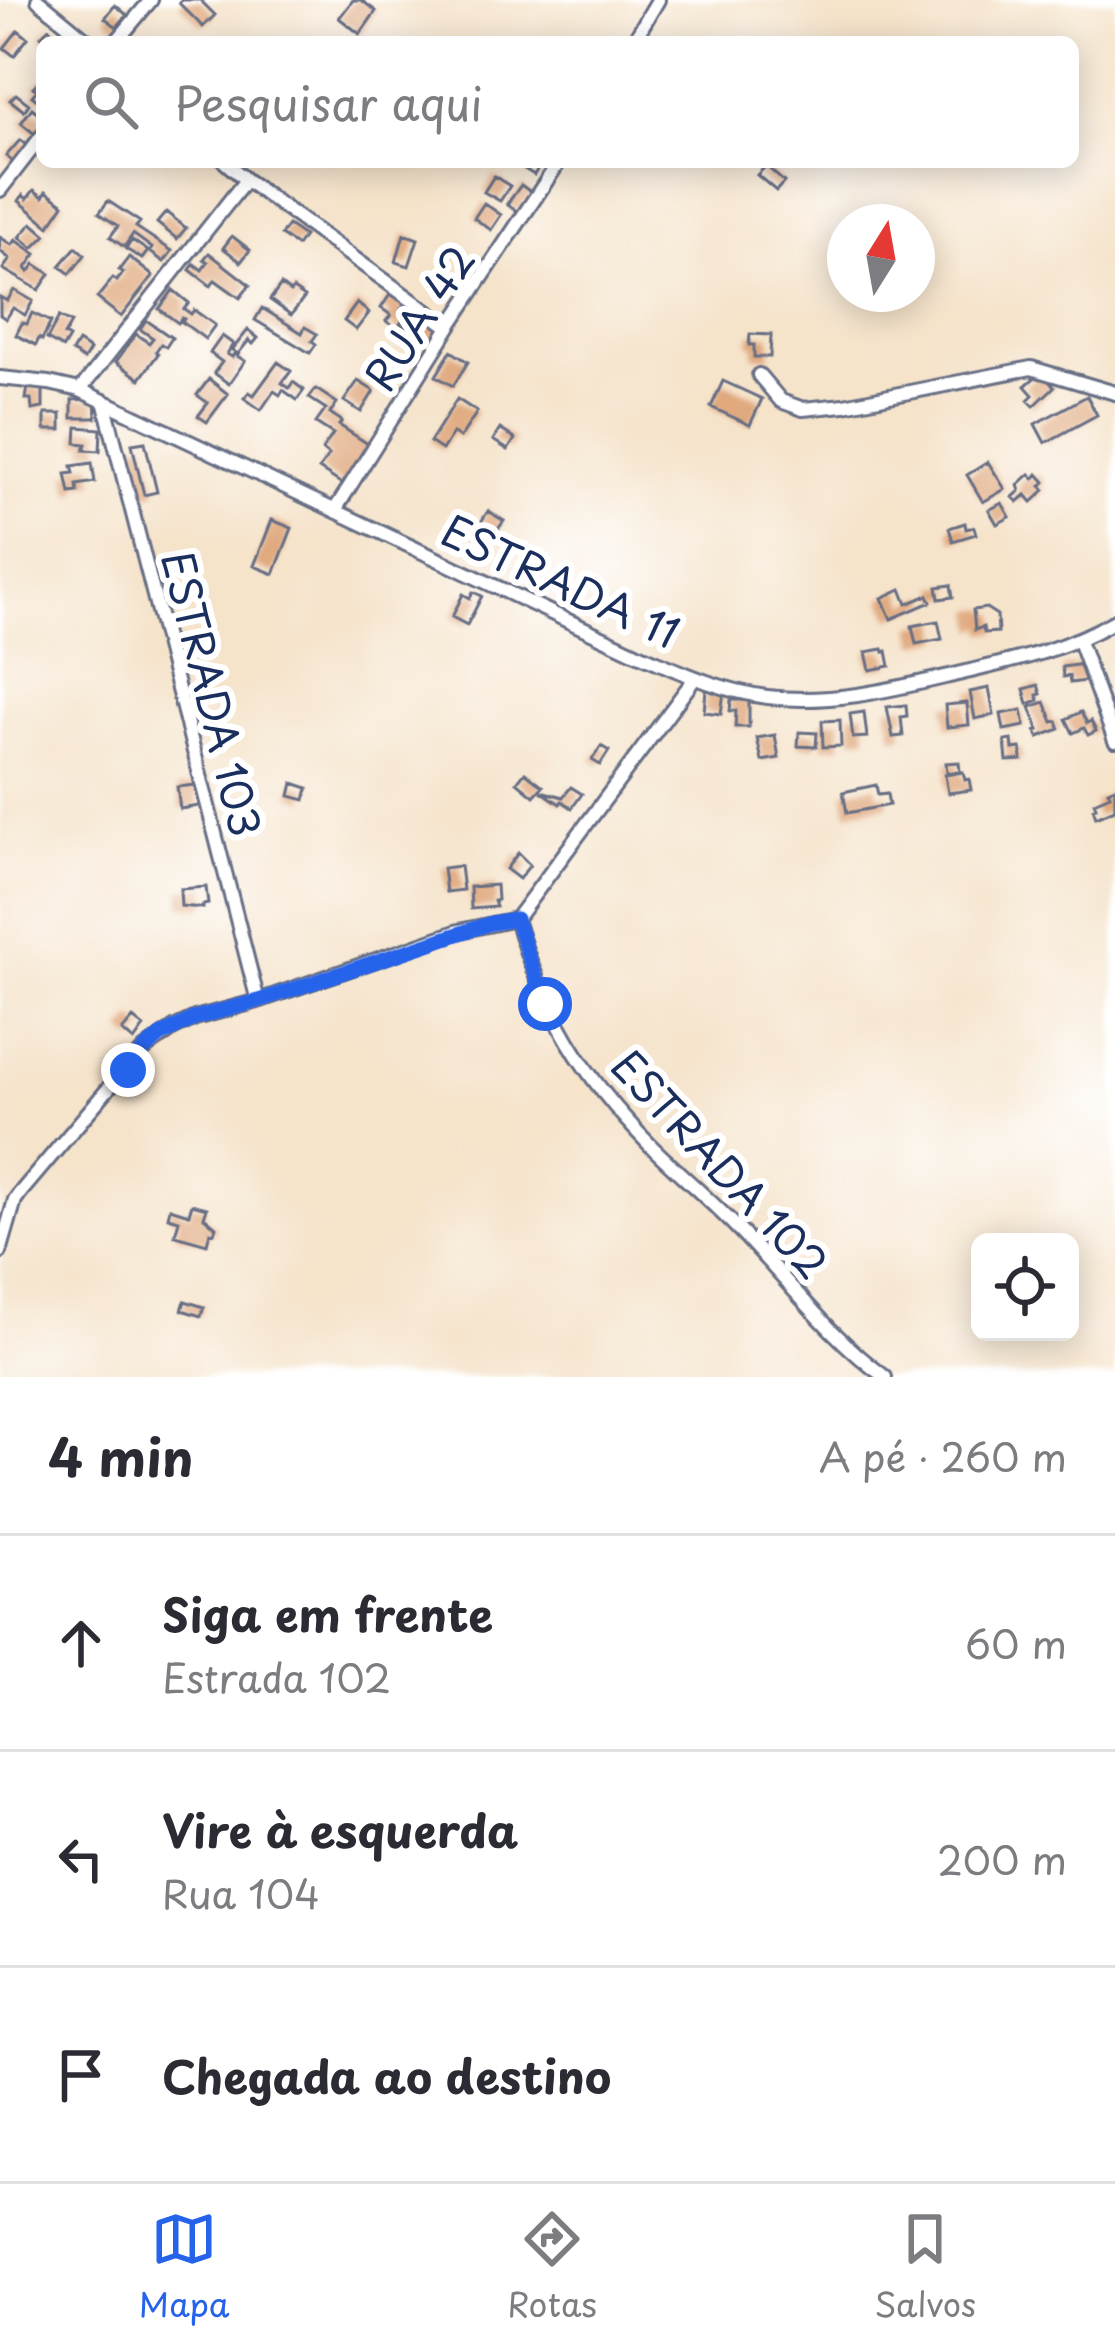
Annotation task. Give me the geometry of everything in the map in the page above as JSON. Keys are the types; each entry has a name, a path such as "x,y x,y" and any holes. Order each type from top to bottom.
{"street":[{"path":"38,0 81,36"},
{"path":"121,36 151,0"},
{"path":"637,36 658,0"},
{"path":"0,190 36,144"},
{"path":"233,168 449,327"},
{"name":"RUA 42","path":"335,510 555,168"},
{"path":"80,390 246,180"},
{"path":"759,375 781,401 803,410 1030,368 1115,393"},
{"name":"ESTRADA 11","path":"0,378 80,390 636,653 695,678 763,696 813,700 884,692 1045,653 1115,621"},
{"name":"ESTRADA 103","path":"104,401 258,1001"},
{"path":"1079,641 1115,741"},
{"path":"0,1252 15,1200 93,1105 160,1036 195,1018 459,931 516,919 695,678"},
{"name":"ESTRADA 102","path":"516,919 545,1004 607,1096 826,1323 885,1377"},
{"path":"0,1196 15,1200"}],"building":[{"path":"200,0 215,15 203,27 179,3"},
{"path":"353,0 376,11 360,34 339,18"},
{"path":"115,5 127,15 117,27 105,18"},
{"path":"18,30 28,38 14,56 4,48"},
{"path":"16,94 29,104 24,111 10,100"},
{"path":"32,108 36,111 36,135 21,123"},
{"path":"20,140 33,143 15,164 6,156"},
{"path":"768,168 784,182 776,191 757,175"},
{"path":"494,176 510,186 500,201 484,192"},
{"path":"521,185 532,193 518,212 507,204"},
{"path":"34,190 43,197 46,191 64,204 49,226 19,201"},
{"path":"108,201 172,251 164,262 133,234 124,247 110,237 118,226 99,213"},
{"path":"484,203 501,215 491,230 474,218"},
{"path":"166,212 186,228 177,239 157,223"},
{"path":"32,223 46,235 33,248 20,237"},
{"path":"288,225 304,236 297,246 281,235"},
{"path":"404,234 418,239 409,266 396,262"},
{"path":"232,236 250,250 241,262 223,248"},
{"path":"0,237 12,245 16,240 36,254 26,268 29,272 35,264 50,274 39,290 3,269 10,259 0,251"},
{"path":"132,240 148,251 142,259 126,249"},
{"path":"76,247 85,255 70,274 60,266"},
{"path":"209,253 250,285 240,298 215,280 211,286 190,270 194,264 202,270"},
{"path":"129,257 153,276 121,317 97,298 113,278 117,281"},
{"path":"281,285 305,297 291,315 270,300"},
{"path":"14,290 33,301 25,315 13,308 6,319 0,315 0,297 7,301"},
{"path":"173,290 189,303 184,309 191,314 194,310 215,325 205,339 184,319 178,323 159,309"},
{"path":"391,293 405,303 401,309 407,314 400,324 414,330 404,323 413,311 441,330 431,344 424,340 422,347 386,321 391,315 381,308"},
{"path":"357,303 369,313 356,330 344,321"},
{"path":"262,308 302,333 305,327 317,334 310,353 255,320"},
{"path":"32,313 51,322 36,345 16,335"},
{"path":"59,317 71,323 63,348 47,339"},
{"path":"146,320 172,338 166,347 161,344 140,379 116,362 136,334 149,343 153,338 140,329"},
{"path":"248,330 258,338 253,344 249,340 238,354 232,350"},
{"path":"750,334 771,335 770,357 754,357"},
{"path":"222,336 233,344 227,354 245,361 229,384 214,373 222,362 210,353"},
{"path":"78,342 90,350 84,360 72,352"},
{"path":"451,351 468,362 453,386 436,376"},
{"path":"278,362 291,371 282,383 289,388 293,382 304,390 297,400 283,390 280,395 274,391 261,410 244,398 249,392 254,395"},
{"path":"1041,372 1054,387 1034,406 1028,400 1033,395 1025,386"},
{"path":"209,379 228,394 207,422 198,416 208,403 197,395"},
{"path":"358,381 374,391 361,412 344,401"},
{"path":"723,381 762,399 750,425 711,407"},
{"path":"28,387 43,389 43,408 32,410 31,399 26,399"},
{"path":"316,389 337,403 330,413 342,421 339,425 371,446 345,486 319,469 329,455 322,450 333,434 316,423 326,409 309,398"},
{"path":"1087,396 1097,415 1045,443 1035,424"},
{"path":"95,399 96,418 72,418 72,400"},
{"path":"457,399 477,412 460,438 453,433 442,450 430,442"},
{"path":"45,414 61,414 61,430 45,430"},
{"path":"77,427 101,429 100,451 84,450 86,444 76,443"},
{"path":"500,429 515,439 508,450 493,440"},
{"path":"145,442 157,492 144,495 132,444"},
{"path":"988,462 1005,489 983,502 967,475"},
{"path":"92,463 95,482 77,485 78,492 70,493 66,474 74,473 72,466"},
{"path":"1030,474 1034,479 1038,474 1045,490 1032,502 1026,495 1018,502 1013,497 1020,491 1018,485"},
{"path":"1002,503 1010,517 997,524 989,510"},
{"path":"488,511 504,521 496,532 481,522"},
{"path":"272,520 292,528 274,574 254,566"},
{"path":"965,523 976,534 953,541 949,528"},
{"path":"951,585 953,597 939,599 937,587"},
{"path":"901,589 907,604 928,595 931,602 891,619 882,598"},
{"path":"473,592 482,596 467,625 452,617 463,594 470,598"},
{"path":"986,608 997,615 998,632 984,633 983,627 975,630 973,610"},
{"path":"938,621 942,639 916,644 912,626"},
{"path":"883,649 890,666 870,670 866,652"},
{"path":"1084,664 1086,681 1070,683 1069,676 1063,677 1062,667"},
{"path":"1038,685 1039,700 1028,704 1024,689"},
{"path":"989,688 994,715 975,719 970,692"},
{"path":"706,690 724,692 721,714 704,712"},
{"path":"731,700 749,700 749,727 735,727"},
{"path":"1045,702 1060,729 1039,737 1030,707"},
{"path":"967,703 969,725 947,727 945,705"},
{"path":"906,705 907,716 901,717 903,736 893,737 887,707"},
{"path":"1022,710 1025,726 1004,730 1001,714"},
{"path":"864,712 867,737 853,738 850,714"},
{"path":"1081,712 1096,731 1088,735 1084,728 1073,733 1066,719"},
{"path":"840,720 841,746 823,747 822,721"},
{"path":"799,732 817,733 816,747 798,746"},
{"path":"775,735 779,758 762,761 757,738"},
{"path":"1012,740 1013,749 1021,748 1022,760 1007,761 1005,741"},
{"path":"601,746 609,751 600,765 592,760"},
{"path":"959,762 960,772 947,773 946,763"},
{"path":"525,772 543,786 534,796 517,782"},
{"path":"963,772 971,790 948,793 945,775"},
{"path":"293,783 308,788 305,800 290,796"},
{"path":"196,785 199,806 180,809 177,787"},
{"path":"876,785 878,795 887,794 889,805 847,813 843,792"},
{"path":"571,787 582,794 572,808 541,791 563,797"},
{"path":"1115,787 1115,809 1096,817 1094,802 1110,795 1108,790"},
{"path":"256,800 258,813 238,815 237,802"},
{"path":"518,853 530,865 519,879 506,869"},
{"path":"460,866 463,890 446,892 443,868"},
{"path":"496,885 496,907 471,909 470,887"},
{"path":"206,887 208,904 203,908 181,906 180,889"},
{"path":"133,1018 144,1027 134,1041 122,1031"},
{"path":"192,1204 207,1208 204,1217 216,1227 207,1244 175,1235 179,1220 168,1217 170,1208 189,1214"},
{"path":"185,1301 204,1307 201,1316 182,1310"}],"route":[{"path":"128,1070 160,1036 195,1018 459,931 516,919 545,1004"}]}
